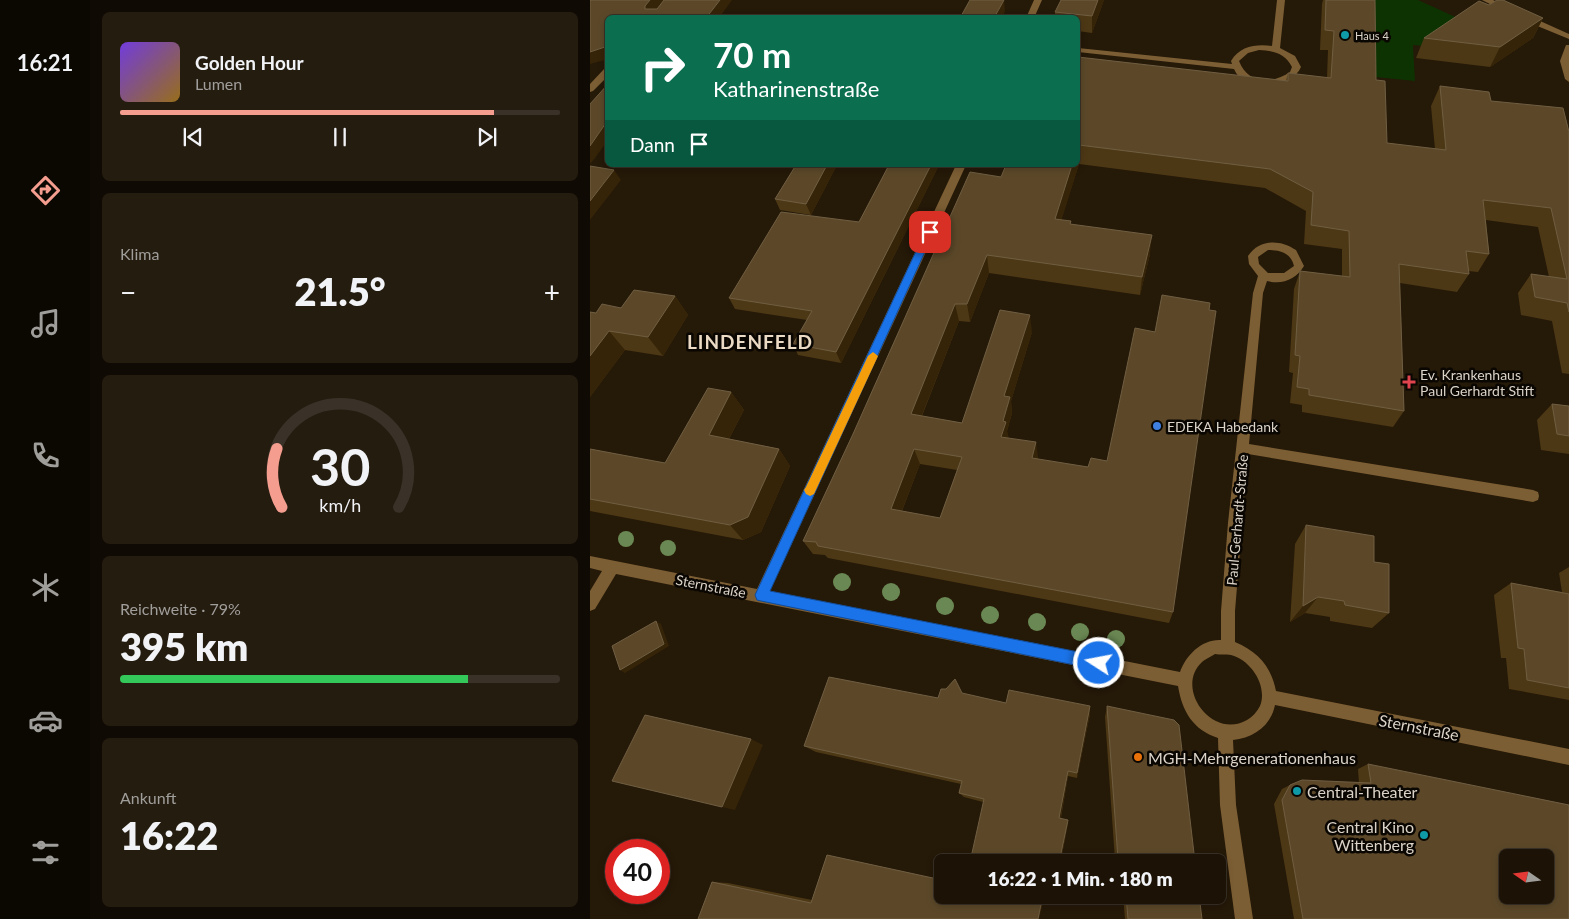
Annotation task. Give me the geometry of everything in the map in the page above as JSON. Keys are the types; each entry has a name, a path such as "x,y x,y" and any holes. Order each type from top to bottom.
{"street":[{"path":"1031,15 1038,0"},
{"path":"1276,49 1282,0"},
{"path":"1486,0 1569,37"},
{"path":"1569,47 1564,62 1569,79"},
{"path":"1258,48 1276,49 1290,57 1296,67 1296,72 1284,81 1265,83 1254,81 1239,72 1235,67 1234,61 1244,51 1258,48"},
{"path":"1080,50 1235,67"},
{"path":"590,90 605,73"},
{"path":"761,595 960,167"},
{"name":"Paul-Gerhardt-Straße","path":"1228,647 1228,611 1258,293 1264,275"},
{"path":"1244,448 1533,496"},
{"name":"Sternstraße","path":"590,562 1185,680"},
{"path":"590,604 612,566"},
{"path":"1214,647 1228,647 1244,652 1258,664 1267,679 1270,697 1265,712 1255,724 1242,732 1225,732 1208,726 1194,714 1186,697 1185,680 1192,661 1202,652 1214,647"},
{"name":"Sternstraße","path":"1270,697 1569,757"},
{"path":"1225,732 1228,805 1244,919"}],"green space":[{"path":"1371,0 1418,0 1462,20 1466,50 1413,45 1415,81 1376,77"}],"building":[{"path":"650,0 645,9 657,9 664,0 720,0 708,15 605,15 605,47 590,52 590,1"},
{"path":"970,0 1004,0 996,15 962,15"},
{"path":"1061,0 1098,0 1092,16 1055,12"},
{"path":"1326,0 1375,0 1376,80 1385,81 1387,143 1446,150 1440,86 1489,92 1491,101 1563,108 1569,132 1569,312 1567,303 1535,297 1531,274 1567,279 1551,208 1483,200 1489,254 1466,251 1469,274 1399,264 1404,411 1309,395 1309,389 1297,387 1300,356 1295,355 1300,271 1350,277 1349,231 1311,225 1313,192 1270,169 1080,145 1080,57 1288,81 1288,73 1331,78 1334,31 1325,30"},
{"path":"1497,0 1503,0 1543,18 1500,47 1424,38 1479,1 1489,5"},
{"path":"605,87 605,124 590,146 590,104"},
{"path":"590,166 614,170 590,201"},
{"path":"795,167 826,167 806,204 775,199"},
{"path":"888,167 930,167 836,352 793,344 812,311 729,298 781,212 859,222"},
{"path":"1005,167 1071,167 1055,219 1071,221 1070,224 1152,235 1142,277 987,255 967,304 955,304 911,414 962,423 1000,310 1030,315 1004,396 1010,397 1003,421 1006,422 1001,437 1036,442 1032,458 1088,467 1091,458 1107,461 1135,328 1155,332 1162,295 1210,303 1209,310 1216,311 1173,612 818,546 816,542 803,541 970,172 1001,177","holes":["914,449 962,457 940,518 891,509"]},
{"path":"634,290 675,296 648,337 609,331 590,356 590,312 596,313 602,304 621,308"},
{"path":"708,388 731,392 709,435 779,449 748,517 730,525 590,499 590,449 665,463"},
{"path":"1552,404 1569,406 1569,436 1557,434"},
{"path":"1306,525 1374,536 1374,562 1389,564 1389,613 1345,605 1344,601 1318,597 1303,606"},
{"path":"1511,583 1569,594 1569,688 1527,680 1524,649 1518,648"},
{"path":"656,621 664,644 620,670 612,646"},
{"path":"829,677 938,698 941,689 946,689 955,679 962,693 1006,703 1009,690 1090,706 1077,773 1068,771 1059,818 1068,820 1061,854 972,854 984,799 959,793 962,781 804,746"},
{"path":"1107,706 1174,720 1179,725 1194,854 1118,854"},
{"path":"645,715 751,739 722,807 612,781"},
{"name":"Central Kino Wittenberg","path":"1368,764 1569,805 1569,919 1303,919 1282,800 1290,785 1302,780 1371,783"},
{"path":"827,855 934,878 934,904 1041,904 1038,919 698,919 712,882 811,903"},
{"path":"1127,904 1200,904 1202,919 1128,919"}],"slow traffic":[{"path":"810,490 873,356"}],"place":[{"name":"Haus 4","path":"1345,35"},
{"name":"Ev. Krankenhaus Paul Gerhardt Stift","path":"1409,382"},
{"name":"EDEKA Habedank","path":"1157,426"},
{"name":"MGH-Mehrgenerationenhaus","path":"1138,757"},
{"name":"Central-Theater","path":"1297,791"},
{"name":"Central Kino Wittenberg","path":"1424,835"}],"district":[{"name":"LINDENFELD","path":"750,341"}],"route":[{"path":"930,232 761,595 1099,663"}]}
